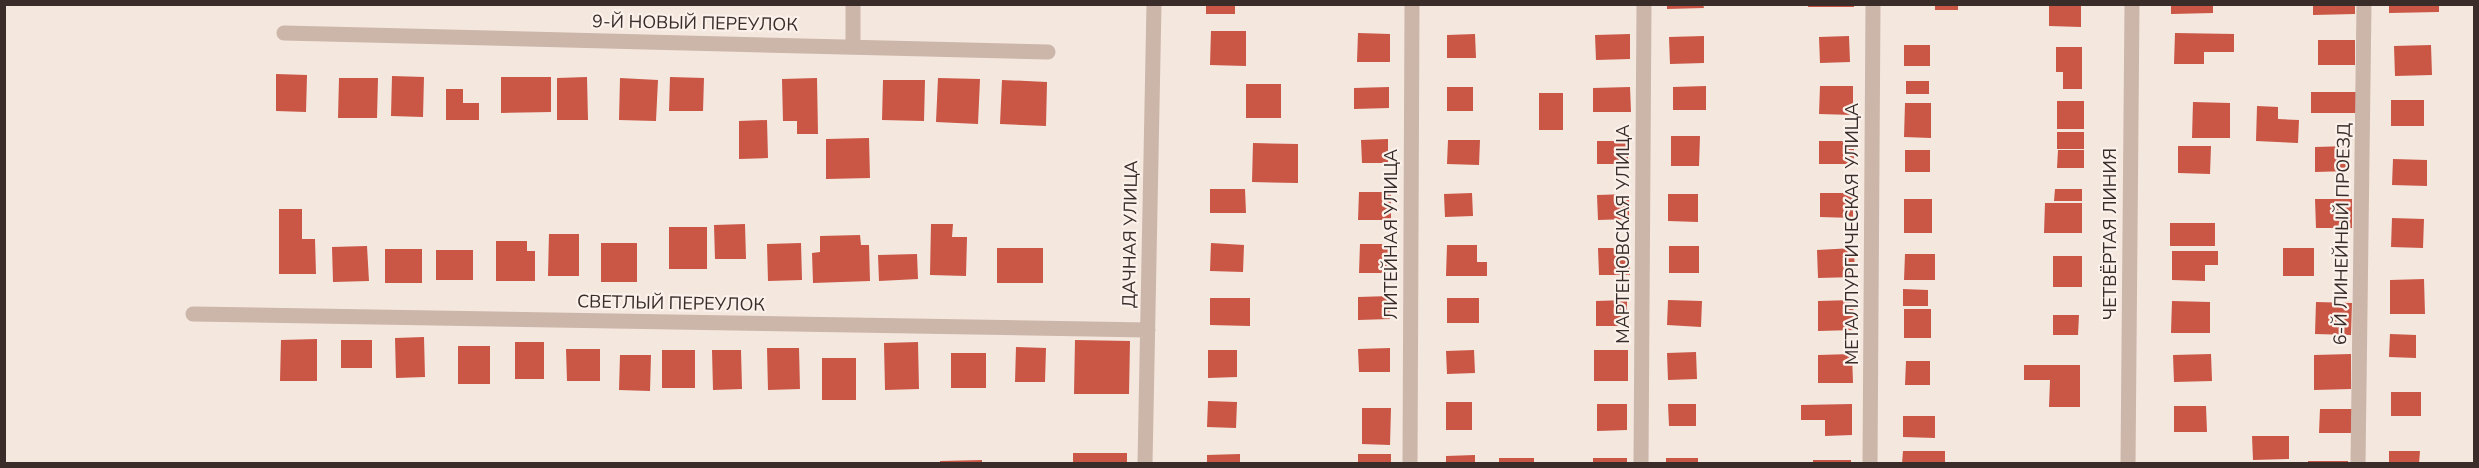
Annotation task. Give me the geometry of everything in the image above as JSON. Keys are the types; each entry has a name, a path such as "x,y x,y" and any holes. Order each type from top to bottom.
{"street":[{"path":"853,4 853,47"},
{"name":"ДАЧНАЯ УЛИЦА","path":"1145,464 1154,4"},
{"name":"ЛИТЕЙНАЯ УЛИЦА","path":"1410,464 1412,4"},
{"name":"МАРТЕНОВСКАЯ УЛИЦА","path":"1641,464 1644,4"},
{"name":"МЕТАЛЛУРГИЧЕСКАЯ УЛИЦА","path":"1870,464 1873,4"},
{"name":"ЧЕТВЁРТАЯ ЛИНИЯ","path":"2128,464 2132,4"},
{"name":"6-Й ЛИНЕЙНЫЙ ПРОЕЗД","path":"2358,464 2364,4"},
{"name":"9-Й НОВЫЙ ПЕРЕУЛОК","path":"284,33 1048,52"},
{"name":"СВЕТЛЫЙ ПЕРЕУЛОК","path":"193,314 1148,330"}],"building":[{"path":"1206,4 1235,4 1235,14 1206,14"},
{"path":"1667,4 1703,4 1704,8 1667,9"},
{"path":"1808,4 1854,4 1854,7 1808,7"},
{"path":"2049,4 2081,4 2081,27 2049,26"},
{"path":"2171,4 2213,4 2213,13 2171,14"},
{"path":"2313,4 2355,4 2355,14 2313,15"},
{"path":"2389,4 2439,4 2439,12 2389,13"},
{"path":"1935,5 1958,5 1958,10 1935,10"},
{"path":"1211,31 1246,31 1246,66 1210,65"},
{"path":"1358,33 1390,34 1390,62 1357,62"},
{"path":"2175,33 2234,34 2234,52 2204,52 2204,64 2174,64"},
{"path":"1475,34 1476,58 1447,58 1447,35"},
{"path":"1630,34 1630,59 1596,60 1595,35"},
{"path":"1704,36 1704,63 1670,64 1669,37"},
{"path":"1849,36 1850,62 1820,63 1819,37"},
{"path":"2318,40 2355,40 2355,65 2318,65"},
{"path":"1904,45 1930,45 1930,66 1904,66"},
{"path":"2431,45 2432,75 2395,76 2394,46"},
{"path":"2056,47 2082,47 2082,89 2063,89 2063,72 2056,72"},
{"path":"276,74 307,75 306,112 276,111"},
{"path":"392,76 424,77 423,117 391,116"},
{"path":"501,77 551,77 551,112 501,113"},
{"path":"587,77 588,120 557,120 557,78"},
{"path":"670,77 704,78 703,111 669,111"},
{"path":"339,78 378,78 377,118 338,118"},
{"path":"620,78 658,80 656,121 619,120"},
{"path":"817,78 818,134 797,134 797,121 783,121 782,79"},
{"path":"938,78 980,79 978,124 936,122"},
{"path":"883,80 925,80 924,121 882,120"},
{"path":"1002,80 1047,82 1046,126 1000,124"},
{"path":"1906,81 1929,81 1929,94 1906,94"},
{"path":"1246,84 1281,84 1281,118 1246,118"},
{"path":"1706,86 1706,110 1673,110 1673,87"},
{"path":"1820,86 1853,86 1853,115 1819,114"},
{"path":"1389,87 1389,108 1354,109 1354,88"},
{"path":"1447,87 1473,87 1473,111 1447,111"},
{"path":"1630,87 1631,112 1593,112 1593,88"},
{"path":"446,89 463,89 463,103 479,103 479,120 446,120"},
{"path":"2311,92 2356,92 2356,113 2311,113"},
{"path":"1539,93 1563,93 1563,130 1539,130"},
{"path":"2391,100 2424,100 2424,126 2391,126"},
{"path":"2057,101 2084,101 2084,129 2057,129"},
{"path":"2193,102 2230,103 2230,138 2192,138"},
{"path":"1905,103 1931,103 1931,138 1904,137"},
{"path":"2257,106 2278,107 2278,119 2299,120 2298,143 2256,141"},
{"path":"767,120 768,158 739,159 739,121"},
{"path":"2057,132 2084,132 2084,149 2057,149"},
{"path":"1671,136 1700,136 1699,166 1671,166"},
{"path":"869,138 870,178 826,179 826,139"},
{"path":"1388,139 1388,163 1362,163 1361,140"},
{"path":"1448,140 1480,140 1479,165 1447,164"},
{"path":"1597,141 1628,141 1628,164 1597,164"},
{"path":"1819,141 1854,141 1854,164 1819,164"},
{"path":"1253,143 1298,144 1298,183 1252,182"},
{"path":"2178,146 2211,146 2210,174 2178,173"},
{"path":"2349,146 2349,171 2315,172 2315,147"},
{"path":"1905,150 1930,150 1930,172 1905,172"},
{"path":"2058,150 2084,150 2084,168 2057,168"},
{"path":"2393,159 2427,160 2427,186 2392,185"},
{"path":"1210,189 1245,189 1246,213 1210,213"},
{"path":"2055,189 2082,189 2082,201 2054,201"},
{"path":"1359,192 1391,192 1391,220 1358,220"},
{"path":"1472,193 1473,216 1445,217 1444,194"},
{"path":"1820,193 1853,193 1853,218 1820,217"},
{"path":"1629,194 1629,219 1598,220 1597,195"},
{"path":"1668,194 1698,194 1698,222 1668,221"},
{"path":"1904,199 1932,199 1932,233 1904,233"},
{"path":"2315,199 2352,199 2352,228 2316,228"},
{"path":"2045,203 2082,203 2082,233 2044,233"},
{"path":"279,209 302,209 302,239 315,239 316,274 279,274"},
{"path":"2392,218 2424,219 2423,248 2391,247"},
{"path":"2170,223 2215,223 2215,246 2170,246"},
{"path":"745,224 746,259 715,259 714,225"},
{"path":"931,224 953,224 952,237 967,237 966,276 930,275"},
{"path":"669,227 707,227 707,269 669,269"},
{"path":"549,234 579,234 579,276 548,276"},
{"path":"860,235 861,245 869,245 870,281 813,283 812,253 820,252 820,236"},
{"path":"496,241 527,241 527,251 535,251 535,281 496,281"},
{"path":"601,243 637,243 637,282 601,282"},
{"path":"801,243 802,280 768,281 767,244"},
{"path":"1211,243 1244,245 1243,272 1210,271"},
{"path":"1360,244 1389,244 1389,273 1359,273"},
{"path":"1447,245 1477,245 1477,262 1487,262 1487,276 1446,276"},
{"path":"367,246 369,281 333,282 332,247"},
{"path":"1669,246 1699,246 1699,273 1669,273"},
{"path":"997,248 1043,248 1043,283 997,283"},
{"path":"1598,248 1629,248 1630,275 1599,275"},
{"path":"1854,248 1855,277 1818,278 1817,250"},
{"path":"2283,248 2314,248 2314,276 2283,276"},
{"path":"385,249 422,249 422,283 385,283"},
{"path":"436,250 473,250 473,280 436,280"},
{"path":"2172,251 2218,251 2218,265 2205,265 2205,281 2172,280"},
{"path":"917,254 918,279 879,281 878,255"},
{"path":"1905,254 1935,254 1935,280 1904,280"},
{"path":"2053,256 2082,256 2082,287 2053,287"},
{"path":"2424,279 2425,314 2390,314 2390,280"},
{"path":"1903,289 1928,290 1928,306 1903,306"},
{"path":"1390,296 1390,319 1358,320 1358,297"},
{"path":"1210,298 1250,298 1250,326 1210,325"},
{"path":"1447,298 1479,298 1479,323 1447,323"},
{"path":"1627,300 1627,326 1596,326 1596,301"},
{"path":"1668,300 1702,301 1701,327 1667,325"},
{"path":"1853,300 1854,330 1818,331 1818,301"},
{"path":"2172,301 2210,302 2210,333 2171,333"},
{"path":"2316,302 2352,303 2351,335 2315,334"},
{"path":"1904,309 1931,309 1931,338 1904,338"},
{"path":"2053,315 2079,315 2078,335 2053,335"},
{"path":"2390,334 2416,335 2416,358 2389,357"},
{"path":"424,337 425,377 396,378 395,338"},
{"path":"317,339 317,381 280,381 281,340"},
{"path":"341,340 372,340 372,368 341,368"},
{"path":"1075,340 1130,341 1129,394 1074,394"},
{"path":"515,342 544,342 544,379 515,379"},
{"path":"918,342 919,389 885,390 884,343"},
{"path":"458,346 490,346 490,384 458,384"},
{"path":"1016,347 1046,348 1045,382 1015,382"},
{"path":"767,348 799,348 800,389 768,390"},
{"path":"1390,348 1390,372 1359,372 1358,349"},
{"path":"566,349 600,349 600,381 567,381"},
{"path":"662,350 695,350 695,388 662,388"},
{"path":"712,350 741,350 742,389 713,390"},
{"path":"1208,350 1237,350 1237,377 1208,378"},
{"path":"1474,350 1475,373 1447,374 1446,351"},
{"path":"1594,350 1628,350 1628,381 1594,381"},
{"path":"1696,352 1697,379 1668,380 1667,353"},
{"path":"951,353 986,353 986,388 951,388"},
{"path":"1852,354 1853,383 1818,383 1818,355"},
{"path":"2211,354 2212,381 2174,382 2173,355"},
{"path":"2351,354 2351,389 2314,390 2314,355"},
{"path":"620,355 651,355 650,391 619,390"},
{"path":"822,358 856,358 856,400 822,400"},
{"path":"1906,361 1930,361 1930,385 1905,385"},
{"path":"2024,365 2080,365 2080,407 2049,407 2050,380 2024,380"},
{"path":"2391,392 2421,392 2421,416 2391,416"},
{"path":"1208,401 1237,402 1236,428 1207,427"},
{"path":"1446,402 1472,402 1472,430 1446,430"},
{"path":"1597,404 1627,404 1627,430 1597,431"},
{"path":"1668,404 1696,404 1696,426 1669,426"},
{"path":"1852,404 1852,435 1825,436 1825,420 1801,420 1801,405"},
{"path":"2174,406 2206,406 2207,432 2174,432"},
{"path":"1362,408 1391,408 1390,445 1362,444"},
{"path":"2320,409 2352,409 2351,433 2319,433"},
{"path":"1903,416 1935,416 1935,438 1903,437"},
{"path":"2252,436 2289,436 2289,459 2253,460"},
{"path":"1903,451 1945,451 1945,464 1902,464"},
{"path":"2389,451 2420,451 2419,464 2389,464"},
{"path":"1073,453 1127,453 1127,464 1073,464"},
{"path":"1240,454 1240,464 1207,464 1207,455"},
{"path":"1358,454 1391,454 1391,464 1358,464"},
{"path":"1475,455 1475,464 1446,464 1446,456"},
{"path":"1499,458 1534,458 1534,464 1499,464"},
{"path":"1593,458 1627,458 1627,464 1593,464"},
{"path":"1666,458 1698,458 1698,464 1666,464"},
{"path":"982,460 982,464 940,464 940,461"},
{"path":"1813,460 1851,460 1851,464 1813,464"},
{"path":"2308,461 2348,461 2348,464 2308,464"}]}
